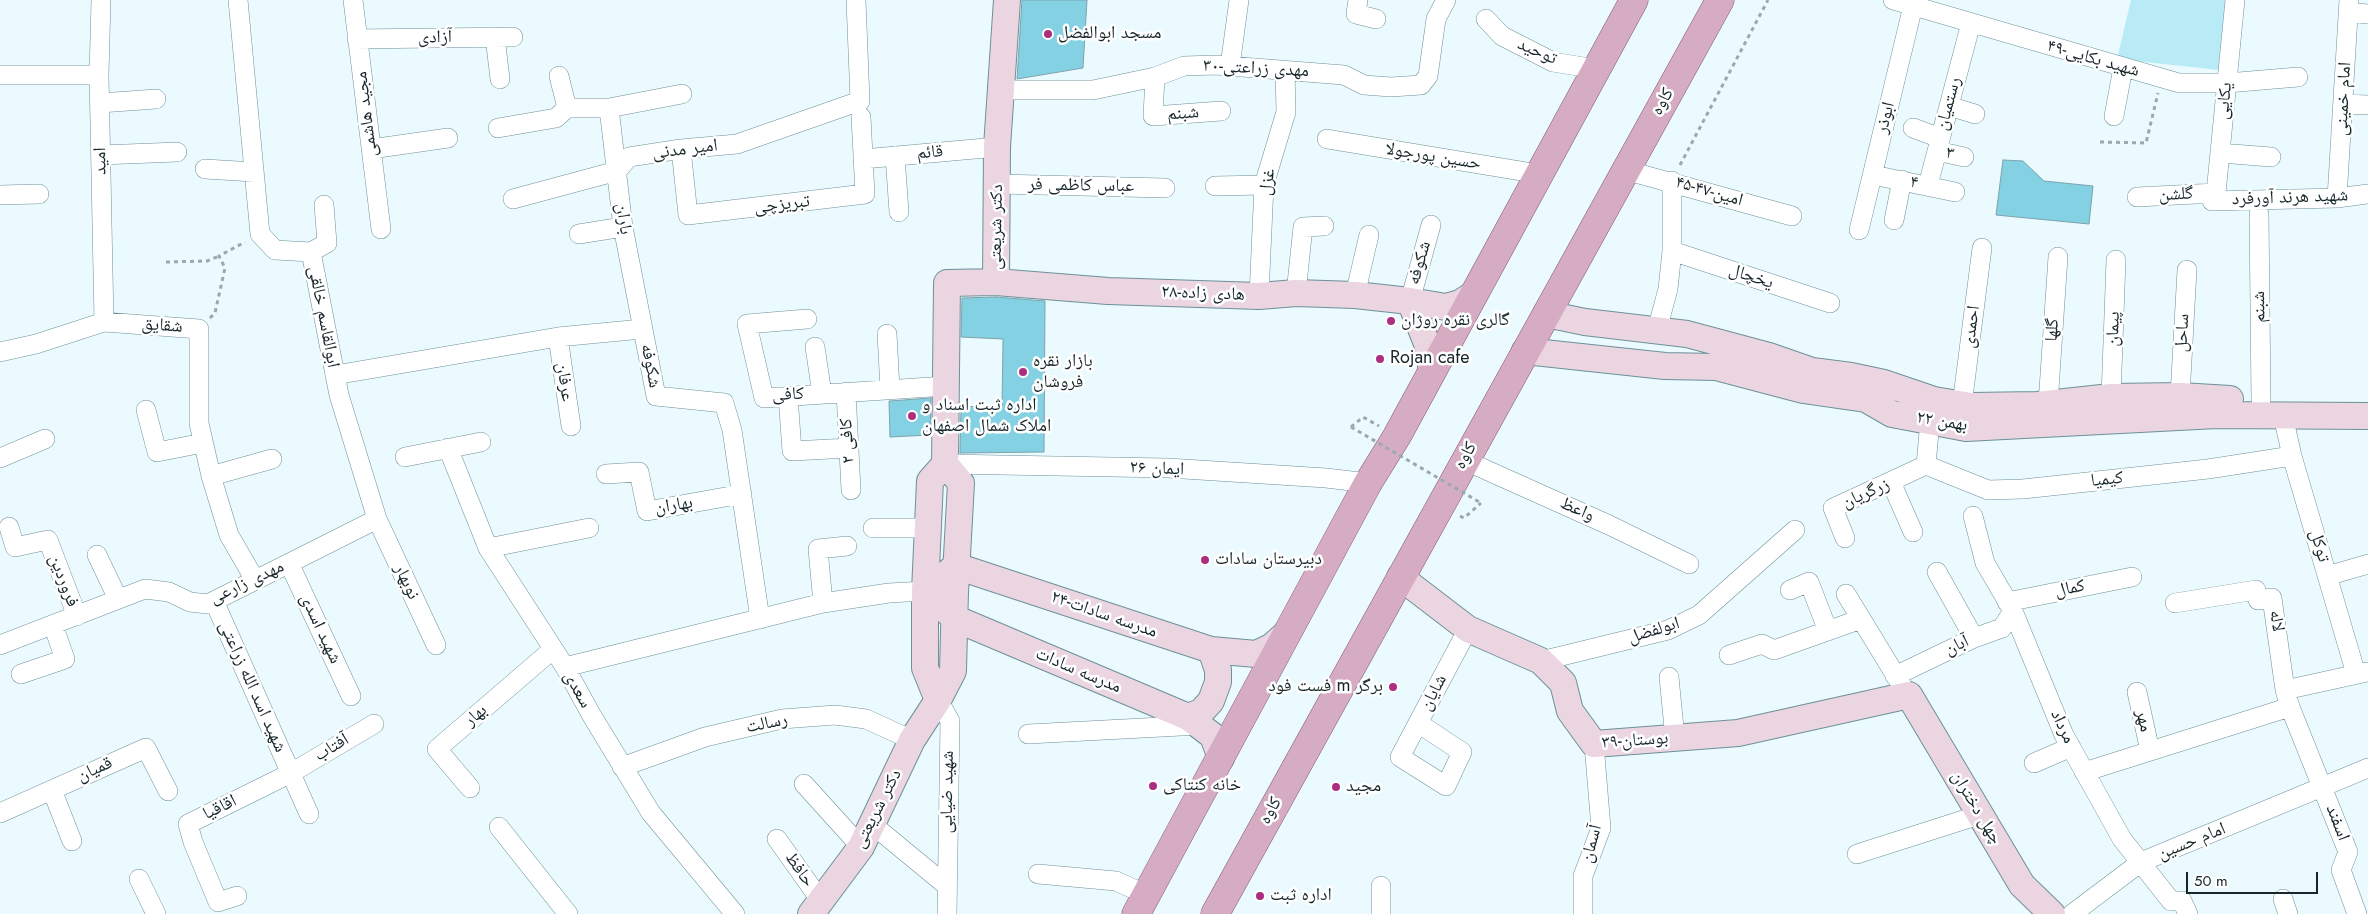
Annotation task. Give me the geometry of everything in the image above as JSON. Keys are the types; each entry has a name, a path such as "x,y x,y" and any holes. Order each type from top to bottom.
{"main road":[{"path":"1141,904 1222,758 1368,483 1392,446 1634,0"},
{"name":"کاوه","path":"1215,914 1464,460 1720,0"}],"street":[{"name":"امید","path":"101,0 99,75 104,322"},
{"path":"238,0 260,234"},
{"name":"مجید هاشمی","path":"353,0 381,229"},
{"name":"تبریزچی","path":"681,149 688,215 865,194 856,0"},
{"name":"دکتر شریعتی","path":"816,908 867,836 912,740 938,700 953,671 961,483 945,464 947,282 996,282 1000,90 1007,0"},
{"path":"1230,66 1239,0"},
{"path":"1358,0 1356,14 1376,19"},
{"name":"۳۰-مهدی زراعتی","path":"1000,90 1093,90 1155,77 1184,66 1230,66 1285,70 1344,75 1364,85 1391,87 1421,86 1428,76 1436,19 1446,0"},
{"name":"۴۹-شهید بکایی","path":"1892,0 1914,6 1949,8 1971,23 2178,83 2227,83 2298,77"},
{"name":"یکایی","path":"2214,197 2235,0"},
{"name":"ابوذر","path":"1859,230 1914,6"},
{"path":"2348,6 2368,14"},
{"name":"امام خمینی","path":"2338,198 2348,6"},
{"name":"توحید","path":"1486,19 1502,36 1552,62 1596,69"},
{"name":"رستمیان","path":"1928,185 1971,23"},
{"name":"آزادی","path":"358,39 504,37 500,79"},
{"path":"2114,116 2123,68"},
{"name":"غزل","path":"1259,296 1264,185 1286,112 1285,70"},
{"path":"0,75 99,75"},
{"path":"560,76 567,108"},
{"name":"شبنم","path":"1155,77 1153,116 1221,111"},
{"path":"498,128 556,118 567,108 609,108 682,94"},
{"path":"100,102 156,99"},
{"path":"2344,104 2368,105"},
{"path":"1949,106 1975,114"},
{"name":"باران","path":"609,108 623,227 642,329"},
{"name":"امیر مدنی","path":"513,199 617,171 629,157 681,149 737,144 861,109"},
{"name":"۳","path":"1913,128 1964,157"},
{"path":"371,149 448,138"},
{"name":"حسین پورجولا","path":"1327,140 1539,174"},
{"name":"قائم","path":"863,158 998,147"},
{"path":"101,155 177,152"},
{"path":"2220,153 2271,157"},
{"path":"895,156 899,212"},
{"path":"205,169 254,172"},
{"name":"۴۵-۴۷-امین","path":"1626,170 1792,216"},
{"name":"۴","path":"1873,175 1955,192"},
{"path":"1894,220 1902,180"},
{"path":"1657,330 1668,289 1672,251 1672,182"},
{"name":"عباس کاظمی فر","path":"998,184 1165,188"},
{"path":"1215,186 1264,185"},
{"path":"0,195 39,194"},
{"name":"شهید هرند آورفرد","path":"2214,197 2338,198 2368,194"},
{"name":"گلشن","path":"2137,197 2214,197"},
{"path":"311,252 327,243 324,205"},
{"name":"شبنم","path":"2259,214 2261,400"},
{"name":"شکوفه","path":"1410,301 1431,225"},
{"path":"1296,293 1303,227 1324,226"},
{"path":"579,234 623,227"},
{"name":"ابوالقاسم خالقی","path":"260,234 275,250 311,252 339,395 377,519"},
{"path":"1355,295 1369,235"},
{"name":"احمدی","path":"1962,405 1982,248"},
{"name":"یخچال","path":"1672,251 1830,302"},
{"name":"گلها","path":"2048,404 2058,257"},
{"name":"پیمان","path":"2111,397 2116,260"},
{"name":"ساحل","path":"2180,396 2186,270"},
{"name":"۲۸-هادی زاده","path":"996,282 1108,291 1259,296 1296,293 1355,295 1446,306 1460,303 1474,294"},
{"path":"1410,301 1428,346 1432,372"},
{"name":"۲۲ بهمن","path":"1546,314 1688,334 1769,356 1812,371 1884,383 1934,400 1962,405 2048,404 2111,397 2180,396 2261,400 2368,398"},
{"name":"کافی","path":"807,319 747,324 764,398 946,386"},
{"name":"شقایق","path":"0,352 36,344 104,322 199,329"},
{"path":"1594,359 1587,345 1586,338 1592,329 1601,323"},
{"path":"199,329 199,423 203,443 229,535 255,580"},
{"name":"شکوفه","path":"335,375 558,337 642,329 656,396 724,403 732,430 760,619"},
{"path":"887,334 890,389"},
{"name":"عرفان","path":"558,337 571,426"},
{"path":"815,347 822,394"},
{"name":"۲۲ بهمن","path":"1525,351 1665,366 1716,367 1802,390 1866,399 1892,414 1966,428 2217,415 2368,416"},
{"name":"کافی ۲","path":"846,392 851,490"},
{"path":"788,396 792,451 849,448"},
{"path":"146,410 157,452 203,443"},
{"name":"توکل","path":"2283,416 2292,456 2327,576 2362,673"},
{"path":"1926,465 1930,421"},
{"path":"0,458 45,439"},
{"path":"404,457 481,442"},
{"name":"سعدی","path":"448,448 488,548 552,650 565,667 622,767 651,813 735,914"},
{"name":"کیمیا","path":"1926,465 1988,490 2023,489 2208,469 2292,456"},
{"path":"211,476 272,460"},
{"name":"واعظ","path":"1464,460 1609,525 1689,564"},
{"path":"938,700 925,668 925,591 930,481 945,464"},
{"name":"۲۶ ایمان","path":"945,464 1168,468 1326,478 1368,483"},
{"name":"زرگریان","path":"1845,538 1834,508 1926,465"},
{"name":"بهاران","path":"606,474 640,472 646,511 742,494"},
{"path":"1891,482 1913,532"},
{"name":"مرداد","path":"1973,516 1985,563 2010,606 2071,747 2084,772 2122,839 2171,901 2182,901 2188,914"},
{"name":"مهدی زارعی","path":"0,645 145,589 170,592 190,602 208,604 377,519"},
{"name":"نوبهار","path":"377,519 436,645"},
{"name":"فروردین","path":"8,527 15,547 48,540 76,616"},
{"path":"488,548 589,528"},
{"path":"873,528 929,528"},
{"name":"ابولفضل","path":"1541,661 1668,630 1699,615 1796,530"},
{"path":"822,604 818,549 847,546"},
{"path":"97,555 118,599"},
{"name":"شهید اسدی","path":"289,563 351,696"},
{"path":"2327,576 2368,564"},
{"path":"565,667 822,604 889,592 925,591 956,566"},
{"name":"۲۴-مدرسه سادات","path":"956,566 1211,650 1256,654 1270,647 1287,633"},
{"path":"1936,572 1974,638"},
{"name":"۳۹-بوستان","path":"1400,577 1468,629 1541,661 1563,683 1570,711 1594,744 1738,733 1902,685"},
{"name":"کمال","path":"2010,606 2132,577"},
{"path":"1790,590 1809,582 1828,631"},
{"name":"لاله","path":"2175,603 2256,590 2258,600 2272,598 2287,698"},
{"name":"مدرسه سادات","path":"925,591 954,618 1194,721 1212,736 1222,758"},
{"path":"1846,594 1902,685"},
{"name":"شهید اسد الله زراعتی","path":"214,601 309,814"},
{"name":"آبان","path":"1902,685 1974,638 2002,628 2010,606"},
{"path":"1729,655 1762,644 1774,650 1861,619"},
{"path":"21,674 65,659 53,625"},
{"name":"شایان","path":"1418,723 1462,752 1446,786 1400,757 1418,723 1468,629"},
{"name":"بهار","path":"470,788 438,749 552,650"},
{"path":"1028,734 1194,721 1211,701 1218,682 1218,670 1211,650"},
{"path":"2084,772 2150,751 2287,698 2362,673"},
{"path":"1669,677 1675,738"},
{"name":"چهل دختران","path":"1902,685 2022,885 2052,914"},
{"name":"مهر","path":"2137,692 2150,751"},
{"name":"اسفند","path":"2287,698 2348,852 2341,870 2357,914"},
{"name":"شهید ضیایی","path":"938,700 950,721 947,914"},
{"name":"رسالت","path":"622,767 704,738 782,720 835,714 866,719 912,740"},
{"name":"آفتاب","path":"291,773 374,724"},
{"name":"آسمان","path":"1583,914 1584,876 1601,828 1594,744"},
{"path":"2034,763 2071,747"},
{"name":"قمیان","path":"0,813 146,748 168,791"},
{"name":"اسفند","path":"2324,788 2368,768"},
{"name":"اقاقیا","path":"237,896 218,902 193,842 188,824 291,773"},
{"path":"804,784 867,836 947,886"},
{"name":"امام حسین","path":"2072,914 2141,862 2324,788"},
{"path":"52,790 72,841"},
{"path":"1857,854 1980,815"},
{"path":"499,827 568,914"},
{"name":"حافظ","path":"777,839 816,908"},
{"path":"1038,874 1116,881 1141,904"},
{"path":"139,879 156,914"},
{"path":"1380,886 1381,914"}],"path":[{"path":"1672,182 1768,0"},
{"path":"2100,142 2146,143 2162,78"},
{"path":"166,262 207,261 260,234"},
{"name":"شقایق","path":"199,329 215,313 225,268 219,256"},
{"path":"1363,417 1351,426 1480,503 1464,518"}],"shaded area":[{"path":"2131,0 2226,0 2219,70 2117,59"}],"building":[{"name":"مسجد ابوالفضل","path":"1022,0 1087,0 1083,68 1017,79"},
{"path":"2003,160 2023,161 2044,181 2093,186 2089,224 1996,215"},
{"name":"بازار نقره فروشان","path":"996,297 1045,301 1044,452 960,453 961,406 1002,408 1003,339 961,337 962,298"},
{"name":"اداره ثبت اسناد و املاک شمال اصفهان","path":"931,398 930,435 890,437 889,401"}],"place":[{"name":"مسجد ابوالفضل","path":"1048,34"},
{"name":"گالری نقره روژان","path":"1391,321"},
{"name":"Rojan cafe","path":"1380,359"},
{"name":"بازار نقره فروشان","path":"1023,372"},
{"name":"اداره ثبت اسناد و املاک شمال اصفهان","path":"912,416"},
{"name":"دبیرستان سادات","path":"1205,560"},
{"name":"فست فود m برگر","path":"1393,687"},
{"name":"خانه کنتاکی","path":"1153,786"},
{"name":"مجید","path":"1336,787"},
{"name":"اداره ثبت","path":"1260,896"}]}
